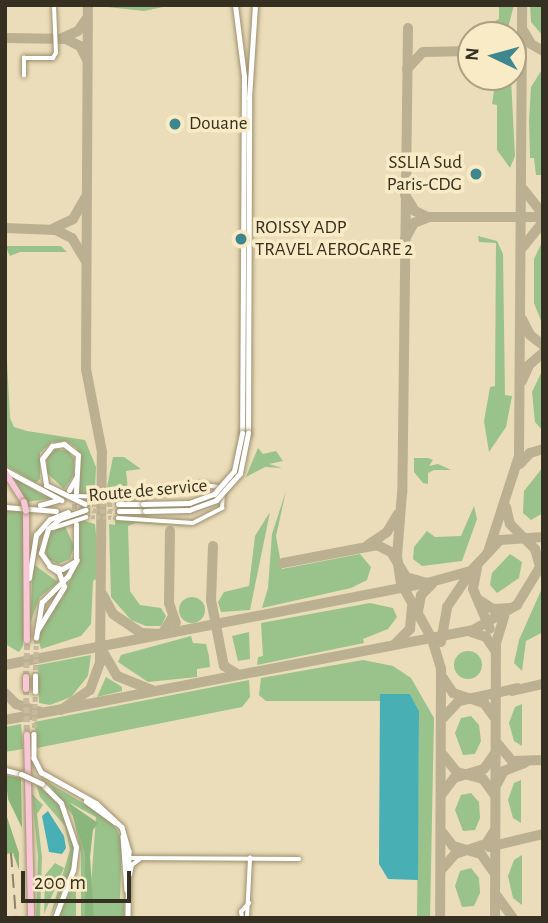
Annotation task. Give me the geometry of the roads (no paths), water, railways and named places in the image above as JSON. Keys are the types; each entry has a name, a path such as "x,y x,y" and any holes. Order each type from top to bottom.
{"main road":[{"path":"235,5 244,97 240,453 225,483 201,500 118,507 204,506 229,490 244,465 248,433 249,98 256,5"},
{"path":"76,492 79,469 75,451 64,444 45,452 40,468 52,491 85,511"},
{"path":"69,490 79,469"},
{"path":"5,471 85,511"},
{"path":"5,471 27,506 27,640"},
{"path":"5,507 57,500"},
{"path":"27,506 56,511"},
{"path":"74,525 78,556 67,567 50,566 41,554 42,540 59,519 85,511"},
{"path":"28,593 32,548 42,526 58,515 85,511"},
{"path":"26,677 26,688"},
{"path":"30,734 31,918"},
{"path":"5,770 42,784 61,803 76,847 74,870 55,918"}],"street":[{"path":"24,76 24,58 53,58 56,53 54,8"},
{"name":"Route de service","path":"40,468 54,487 73,496 154,494 213,484 225,499 222,508 193,523 118,518"},
{"path":"50,566 64,581 63,592 43,617 36,638 36,616 42,602 64,581 78,556"},
{"path":"35,676 35,692"},
{"path":"30,734 36,765 111,818 124,841 128,857 129,884"},
{"path":"67,789 117,820 128,857 128,918"},
{"path":"128,857 144,858"},
{"path":"128,857 299,859"},
{"path":"128,898 132,865 144,858"},
{"path":"247,918 250,901 250,858"},
{"path":"242,918 240,912 250,901"}],"water":[{"path":"380,694 410,694 419,711 418,880 388,879 379,864"},
{"path":"48,811 64,836 66,848 62,854 49,852 42,816"}],"tunnel":[{"path":"74,516 75,495"},
{"path":"85,504 118,504"},
{"path":"85,510 119,511"},
{"path":"86,517 118,518"},
{"path":"35,676 36,638"},
{"path":"26,677 27,640"},
{"path":"26,689 27,735"},
{"path":"34,734 35,692"}],"railway":[{"path":"11,853 16,918"}],"place":[{"name":"Douane","path":"175,124"},
{"name":"SSLIA Sud Paris-CDG","path":"476,174"},
{"name":"ROISSY ADP TRAVEL AEROGARE 2","path":"241,239"}]}
